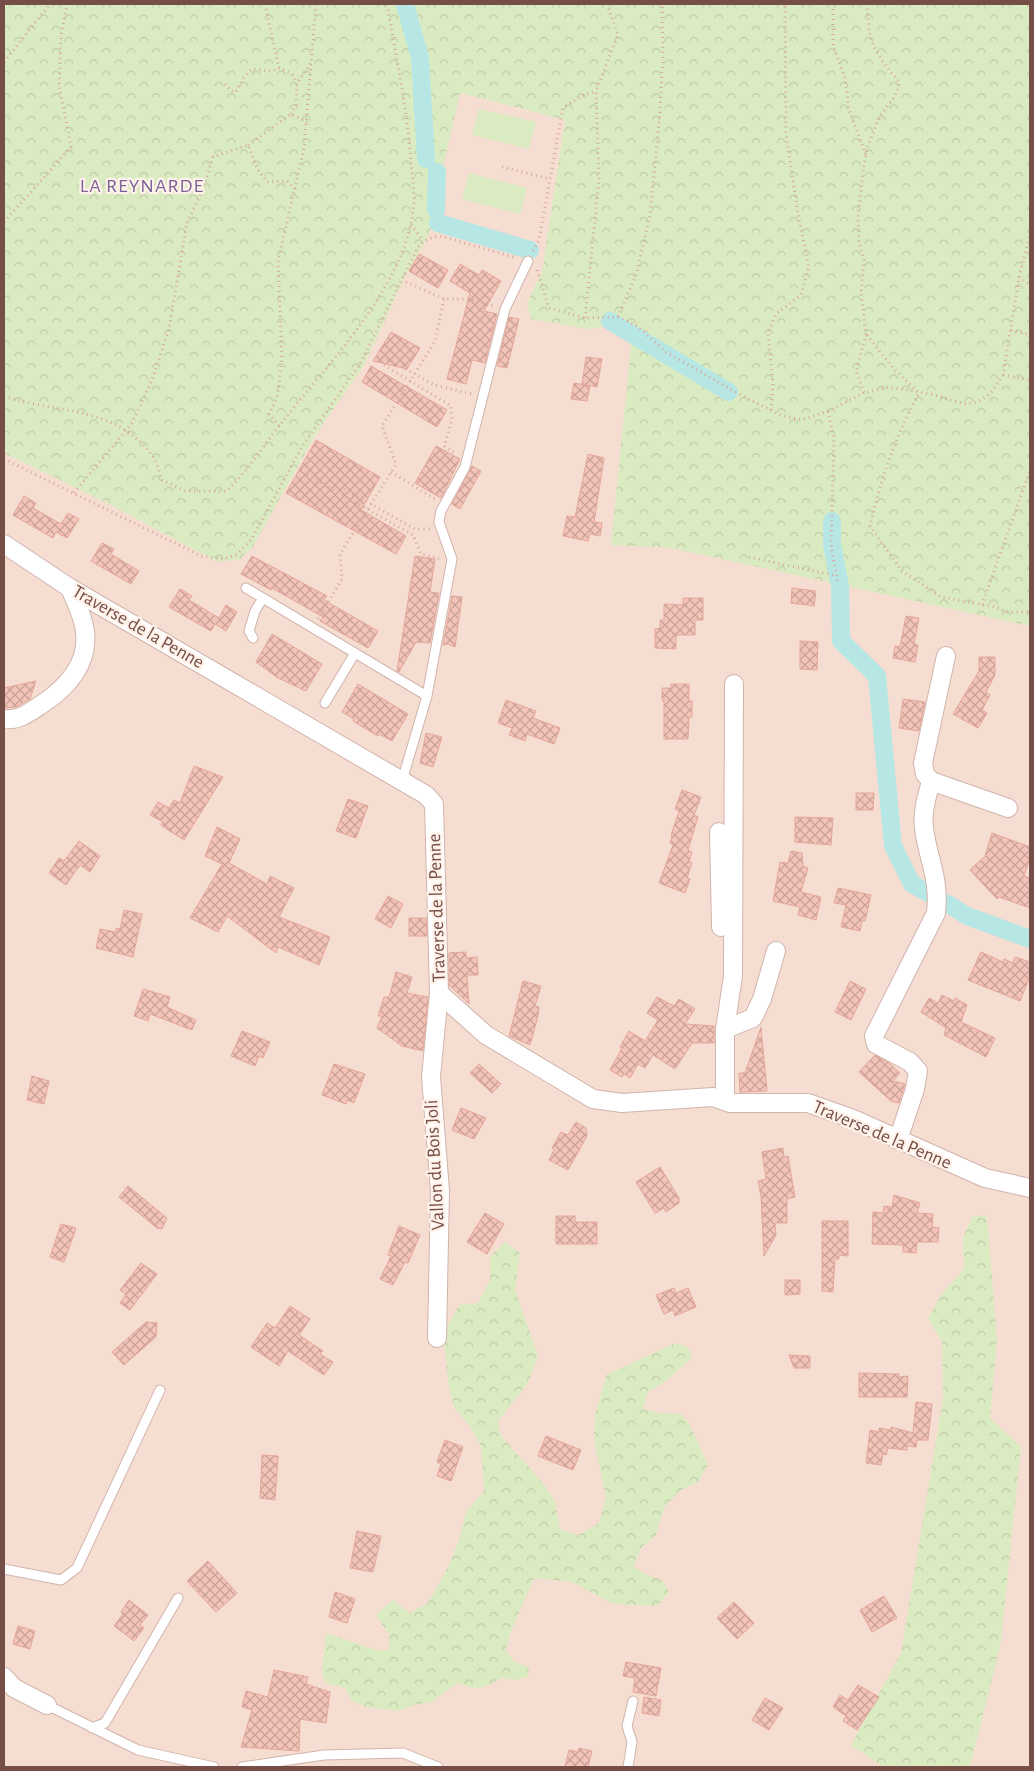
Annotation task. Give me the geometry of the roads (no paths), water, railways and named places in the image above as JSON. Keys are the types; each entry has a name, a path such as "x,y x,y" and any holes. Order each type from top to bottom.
{"street":[{"name":"Traverse de la Penne","path":"4,544 70,588 426,795 434,804 439,993 486,1035 593,1099 622,1103 713,1097 726,1101 808,1103 853,1119 985,1178 1030,1188"},
{"path":"4,719 22,716 53,697 64,688 82,660 86,646 85,630 70,588"},
{"path":"946,656 923,762 925,774 931,781 1008,808"},
{"path":"726,1101 725,1029 733,976 734,684"},
{"path":"898,1140 915,1089 918,1071 910,1062 876,1044 874,1036 936,913 938,892 924,828 925,804 931,781"},
{"path":"719,832 722,972 720,1010 725,1029"},
{"path":"725,1029 753,1018 762,999 776,951"},
{"name":"Vallon du Bois Joli","path":"437,1338 440,1191 431,1077 439,993"},
{"path":"4,1677 14,1688 47,1705"}],"lane":[{"path":"402,781 427,696 451,561 450,550 440,524 441,511 467,459 505,309 528,261"},
{"path":"246,588 427,696"},
{"path":"253,638 249,631 250,623 263,598"},
{"path":"325,703 355,653"},
{"path":"4,1569 61,1580 77,1568 160,1390"},
{"path":"92,1728 105,1723 178,1598"},
{"path":"628,1767 632,1742 627,1726 633,1701"},
{"path":"47,1705 138,1750 183,1762 214,1767"},
{"path":"242,1767 324,1755 403,1753 438,1767"}],"waterway":[{"path":"405,4 420,58 426,159"},
{"path":"436,210 437,172"},
{"path":"438,223 530,250"},
{"path":"610,321 729,392"},
{"path":"832,521 832,544 840,586 841,641 877,676 893,846 912,884 930,894"},
{"path":"948,904 967,916 1030,939"}],"district":[{"name":"LA REYNARDE","path":"142,186"}]}
